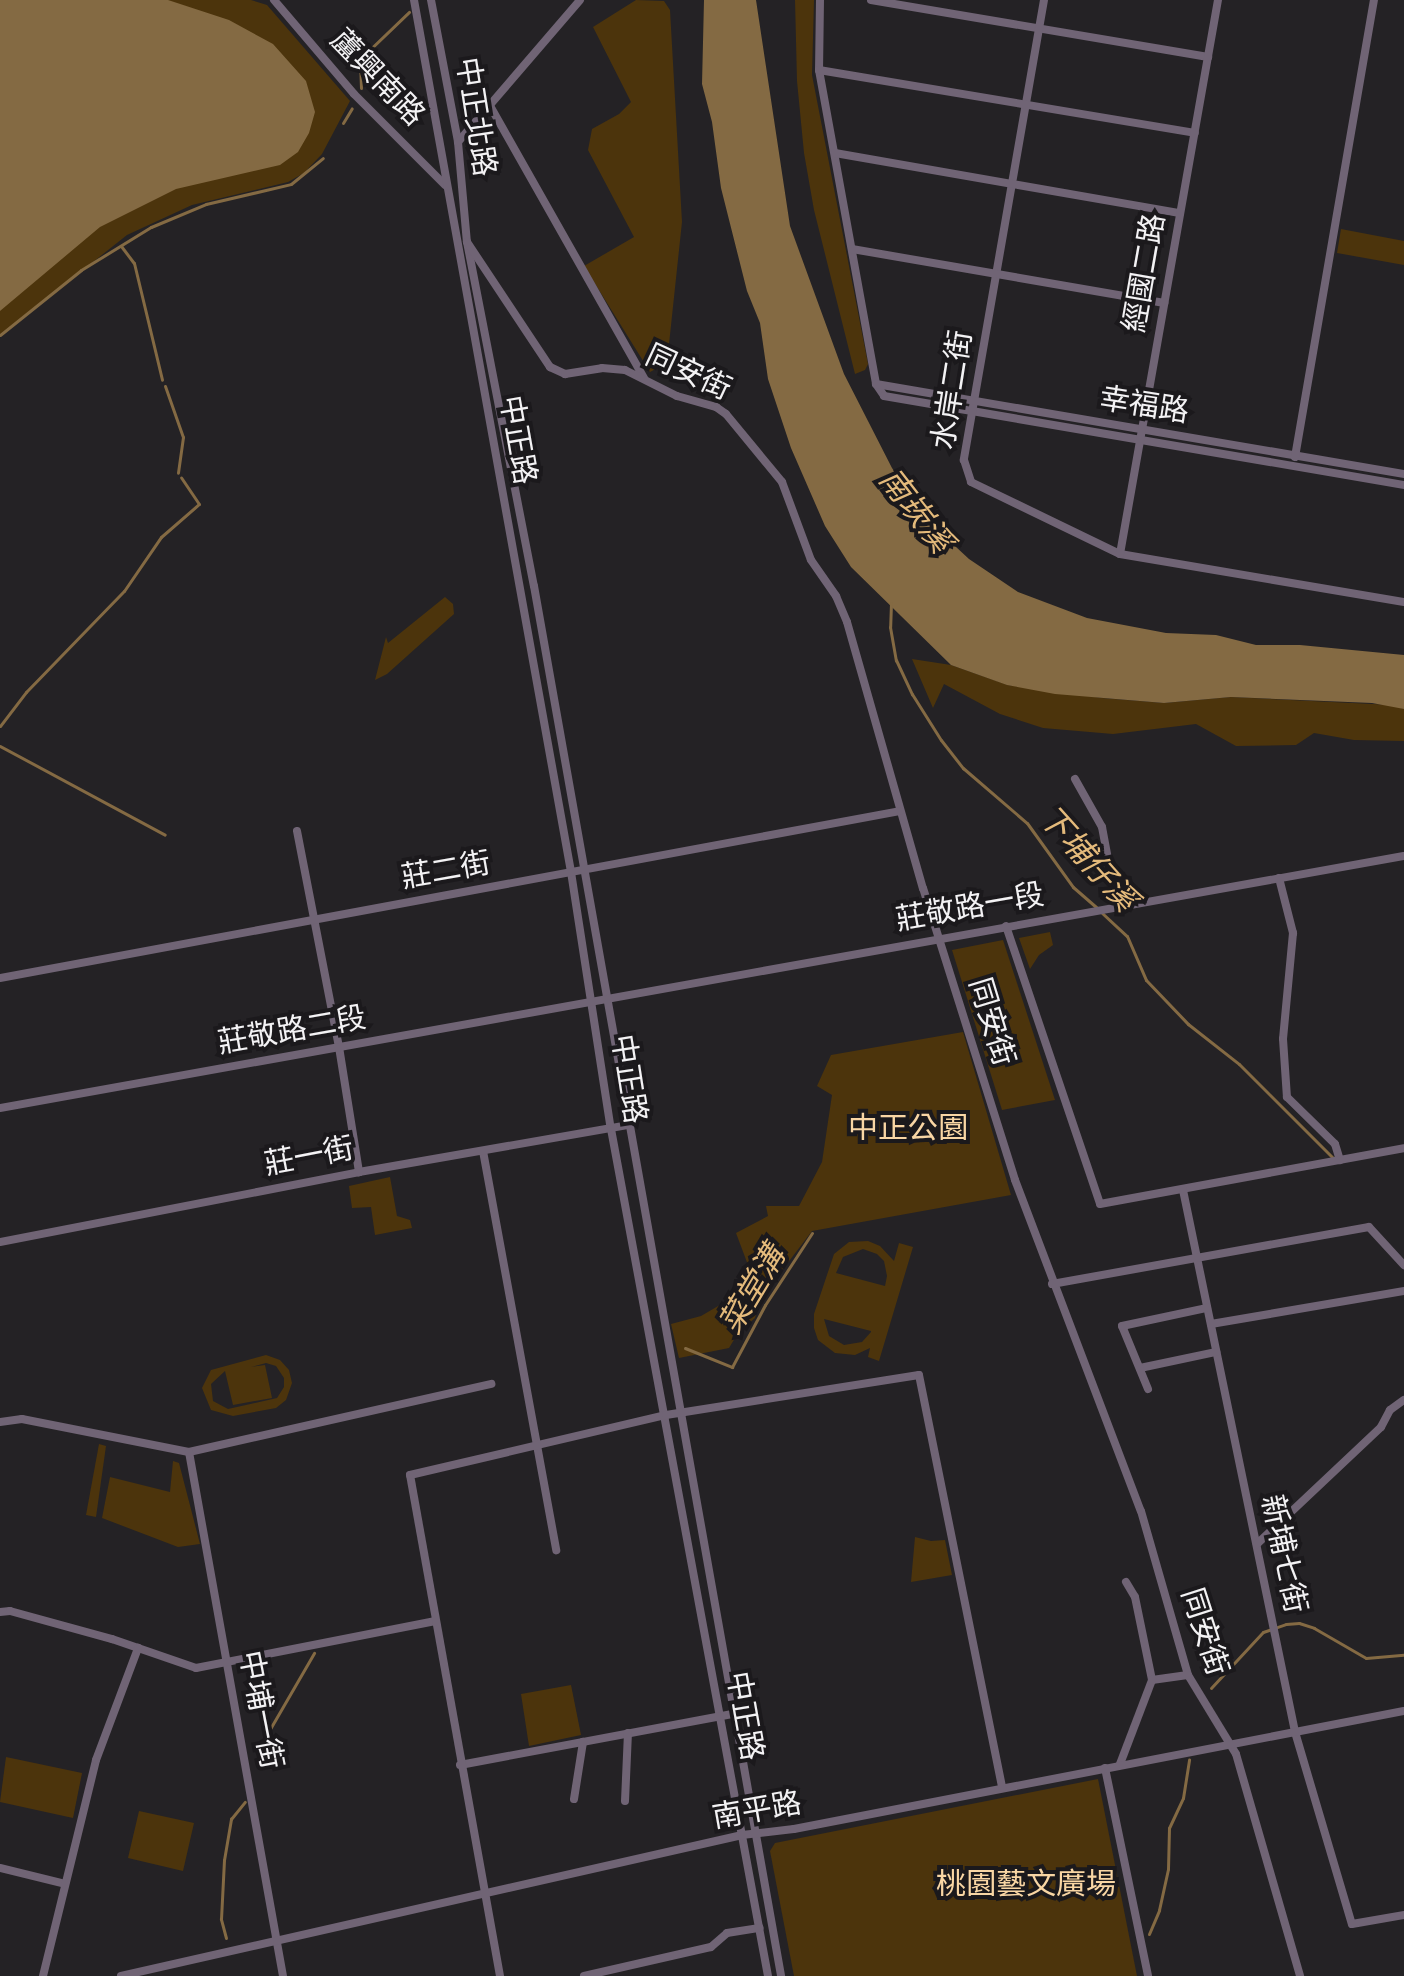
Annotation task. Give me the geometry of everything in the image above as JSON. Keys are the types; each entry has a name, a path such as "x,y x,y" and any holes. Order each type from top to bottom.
{"street":[{"name":"蘆興南路","path":"274,0 354,94 437,173 447,189"},
{"name":"中正北路","path":"414,0 447,189"},
{"name":"中正北路","path":"431,0 458,142 467,242"},
{"path":"458,142 580,0"},
{"path":"820,0 819,70 876,384"},
{"path":"871,0 1208,57"},
{"name":"水岸二街","path":"1044,0 964,460 971,482 1120,554 1404,602"},
{"name":"經國二路","path":"1120,554 1218,0"},
{"path":"1293,466 1374,0"},
{"path":"819,70 1195,133"},
{"path":"489,104 644,379"},
{"path":"835,153 1180,213"},
{"name":"中正路","path":"447,189 571,872 611,1129 768,1976"},
{"name":"中正路","path":"467,242 515,479 732,1714 781,1976"},
{"name":"同安街","path":"467,242 550,367 559,374 611,368 644,379 677,396 723,411 782,482 811,560 843,609 900,811 1015,1180 1052,1284 1141,1511 1188,1675 1239,1764 1300,1976"},
{"path":"852,249 1164,303"},
{"name":"幸福路","path":"876,384 1404,474"},
{"name":"幸福路","path":"876,384 884,396 1404,485"},
{"path":"1075,779 1102,827 1113,908"},
{"name":"莊二街","path":"0,978 900,811"},
{"path":"297,831 339,1047 359,1172"},
{"name":"莊敬路一段","path":"592,1002 1404,856"},
{"path":"1279,878 1293,933 1283,1039 1287,1097 1335,1144 1336,1161"},
{"path":"1006,926 1100,1204 1404,1148"},
{"name":"莊敬路二段","path":"0,1108 592,1002"},
{"name":"莊一街","path":"0,1242 359,1172 629,1125"},
{"path":"483,1151 556,1550"},
{"name":"新埔七街","path":"1183,1190 1295,1732 1352,1924 1404,1915"},
{"path":"1052,1284 1369,1227 1404,1265"},
{"path":"1211,1324 1404,1291"},
{"path":"1148,1389 1122,1326 1207,1308"},
{"path":"1140,1368 1216,1352"},
{"path":"500,1976 410,1475 666,1415 919,1375 1002,1788"},
{"path":"0,1422 22,1419 189,1452 491,1384"},
{"path":"1257,1544 1381,1427 1390,1410 1404,1400"},
{"name":"中埔一街","path":"189,1452 283,1976"},
{"path":"1120,1764 1152,1680 1135,1597 1126,1582"},
{"path":"0,1612 10,1611 196,1668 435,1621"},
{"path":"43,1976 96,1760 138,1648"},
{"path":"1152,1680 1188,1675"},
{"name":"南平路","path":"121,1976 742,1835 757,1836 1404,1711"},
{"path":"460,1765 732,1714"},
{"path":"625,1801 628,1733"},
{"path":"574,1799 583,1742"},
{"path":"1105,1768 1148,1976"},
{"path":"0,1868 65,1884"},
{"path":"584,1976 711,1947 727,1933 760,1928"}],"green space":[{"path":"0,0 251,0 267,5 350,101 322,154 304,173 288,182 192,205 127,235 0,336"},
{"path":"636,0 664,1 670,10 682,222 667,363 650,372 584,266 634,237 588,150 592,129 619,114 631,102 593,27"},
{"path":"795,0 814,0 812,75 868,364 865,370 855,374 814,210 804,153 797,81"},
{"path":"1341,229 1404,241 1404,265 1337,253"},
{"path":"445,597 453,604 454,614 387,674 375,680 386,637 388,643"},
{"path":"912,659 951,665 1008,685 1102,698 1164,703 1231,697 1393,705 1404,709 1404,741 1354,740 1314,733 1296,745 1236,746 1196,724 1113,734 1043,728 1000,714 944,684 933,708"},
{"path":"1050,932 1053,945 1039,955 1030,969 1019,938"},
{"path":"1003,940 1055,1100 1002,1110 952,950"},
{"name":"中正公園","path":"963,1032 1011,1195 812,1231 761,1298 755,1318 738,1333 729,1348 679,1358 671,1324 701,1316 737,1295 748,1265 736,1233 768,1216 766,1206 799,1206 822,1162 832,1095 817,1086 831,1055"},
{"path":"390,1177 397,1216 410,1220 412,1228 375,1235 371,1207 352,1208 349,1186"},
{"path":"868,1241 880,1246 894,1261 899,1243 913,1247 879,1361 868,1357 870,1348 855,1355 835,1353 818,1340 814,1328 814,1314 834,1254 849,1242","holes":["863,1249 877,1254 884,1261 885,1286 836,1273 843,1257","824,1319 871,1331 871,1332 862,1342 844,1345 829,1336"]},
{"path":"266,1355 280,1360 289,1370 292,1383 286,1400 276,1408 233,1416 211,1410 202,1388 211,1370","holes":["266,1363 276,1366 284,1378 284,1387 277,1398 228,1409 213,1401 211,1384 225,1371 233,1405 272,1398 265,1365 251,1367"]},
{"path":"99,1444 106,1446 96,1517 86,1515"},
{"path":"173,1461 179,1463 200,1544 178,1547 102,1518 110,1477 170,1492"},
{"path":"915,1537 945,1540 952,1575 911,1582"},
{"path":"571,1685 581,1735 529,1746 521,1694"},
{"path":"6,1757 82,1773 73,1818 0,1802"},
{"name":"桃園藝文廣場","path":"1098,1779 1137,1976 794,1976 770,1851 775,1843"},
{"path":"139,1811 194,1823 183,1871 128,1858"}],"water":[{"path":"0,0 168,0 229,20 273,44 306,81 315,112 309,133 298,152 280,165 176,189 100,227 0,311"},
{"name":"南崁溪","path":"704,0 756,0 790,226 844,374 892,468 929,522 969,559 1018,592 1087,618 1166,633 1216,635 1256,645 1300,645 1404,655 1404,709 1372,703 1231,697 1164,703 1055,694 1007,685 951,665 851,567 825,526 791,448 768,379 760,323 747,291 721,188 712,122 702,84"}],"waterway":[{"path":"361,88 360,59 409,12"},
{"path":"343,123 352,108"},
{"path":"0,335 81,270 151,227 206,204 291,184 323,158"},
{"path":"121,246 134,263 162,380"},
{"path":"165,386 183,437 178,473"},
{"path":"0,726 26,692 124,591 161,537 199,504 181,477"},
{"name":"下埔仔溪","path":"891,603 890,627 896,660 912,694 941,740 963,768 1027,823 1073,887 1097,908"},
{"path":"0,746 165,835"},
{"name":"下埔仔溪","path":"1102,913 1127,936 1146,980 1188,1024 1239,1064 1333,1158"},
{"name":"菜堂溝","path":"685,1348 732,1367 765,1305 812,1233"},
{"name":"下埔仔溪","path":"1211,1688 1263,1632 1286,1624 1299,1623 1314,1628 1366,1658 1404,1655"},
{"name":"菜堂溝","path":"263,1741 314,1653"},
{"name":"下埔仔溪","path":"1149,1934 1159,1910 1168,1869 1169,1828 1183,1798 1189,1759"},
{"name":"菜堂溝","path":"226,1938 221,1919 224,1860 231,1819 245,1802"}]}
